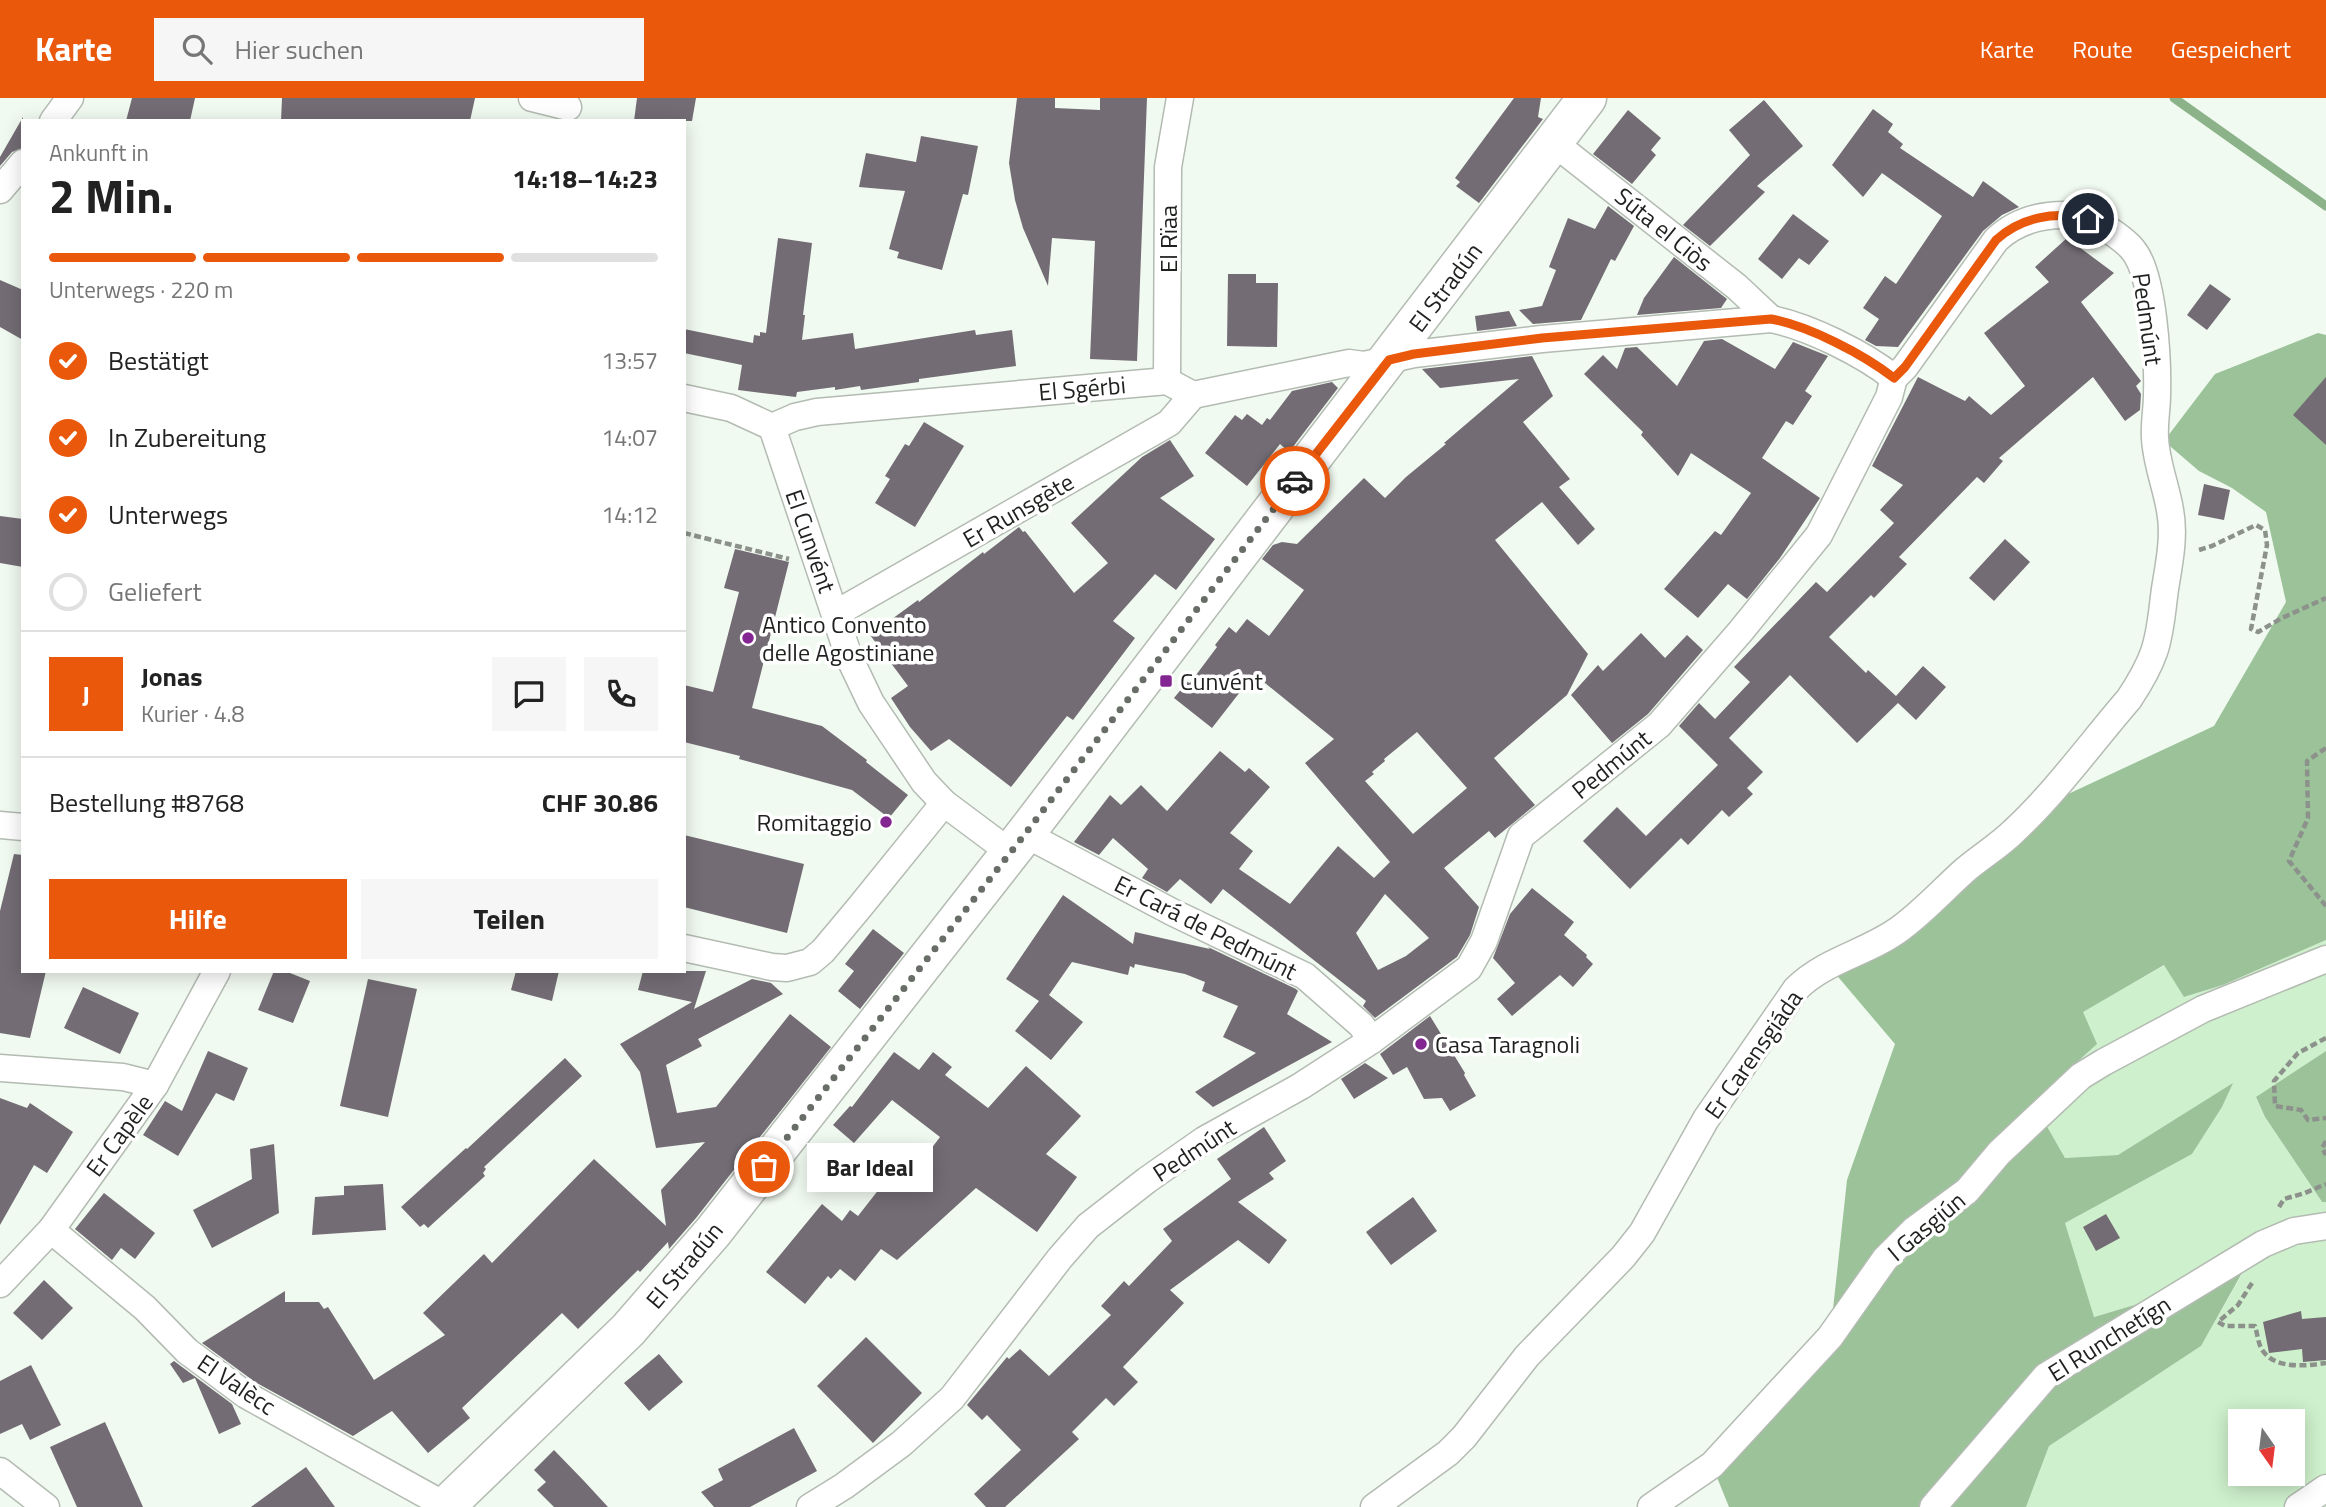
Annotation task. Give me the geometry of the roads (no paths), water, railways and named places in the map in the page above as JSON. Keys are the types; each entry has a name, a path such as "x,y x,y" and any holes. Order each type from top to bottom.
{"main road":[{"name":"El Stradún","path":"446,1507 628,1330 713,1232 1018,843 1587,98"}],"street":[{"path":"54,119 70,98"},
{"path":"532,98 568,109"},
{"name":"El Rïaa","path":"1167,381 1168,167 1181,98"},
{"name":"Súta el Ciòs","path":"1554,143 1737,287 1771,319"},
{"path":"0,190 21,165"},
{"name":"Pedmúnt","path":"810,1507 901,1444 953,1398 1060,1258 1088,1226 1147,1180 1205,1140 1301,1086 1372,1040 1469,968 1493,917 1521,836 1658,724 1740,632 1819,535 1889,397 1894,378 1905,367 1996,240 2018,224 2055,215 2073,215 2088,219 2133,249 2142,265 2152,313 2157,374 2155,442 2171,512 2171,551"},
{"path":"1167,381 1193,395 1349,363 1364,365 1414,354 1542,338 1771,319 1793,323 1848,350 1894,378"},
{"name":"El Sgérbi","path":"772,427 795,417 841,409 1167,381"},
{"name":"Er Runsgète","path":"835,614 1169,422 1193,395"},
{"path":"686,398 731,408 772,427"},
{"name":"El Cunvént","path":"772,427 854,669 871,703 924,782 944,803 1018,843"},
{"name":"Er Carensgiáda","path":"1374,1507 1448,1453 1464,1437 1527,1356 1623,1257 1642,1233 1706,1119 1797,989 1820,969 1886,939 1967,868 2013,832 2036,809 2129,699 2147,668 2159,637 2171,551"},
{"path":"686,947 772,967 787,968 810,961 823,951 852,917 944,803"},
{"path":"0,825 21,827"},
{"name":"Er Cará de Pedmúnt","path":"1018,843 1172,912 1305,976 1362,1025 1372,1040"},
{"name":"I Gasgiún","path":"1650,1507 1712,1465 1830,1337 1885,1259 1914,1230 1967,1191 1999,1153 2081,1076 2203,1009 2326,959"},
{"name":"Er Capèle","path":"0,1284 51,1230 155,1085 216,973"},
{"path":"0,1068 123,1077 155,1085"},
{"name":"El Runchetígn","path":"1933,1507 2046,1376 2263,1244 2294,1231 2326,1226"},
{"name":"El Valècc","path":"51,1230 145,1308 187,1351 246,1395 446,1507"},
{"path":"0,1471 46,1507"},
{"path":"2298,1507 2326,1488"}],"waterway":[{"path":"2174,98 2326,206"}],"place":[{"name":"Antico Convento delle Agostiniane","path":"748,638"},
{"name":"Cunvént","path":"1166,681"},
{"name":"Romitaggio","path":"886,822"},
{"name":"Casa Taragnoli","path":"1421,1044"},
{"name":"Bar Ideal","path":"764,1167"}]}
